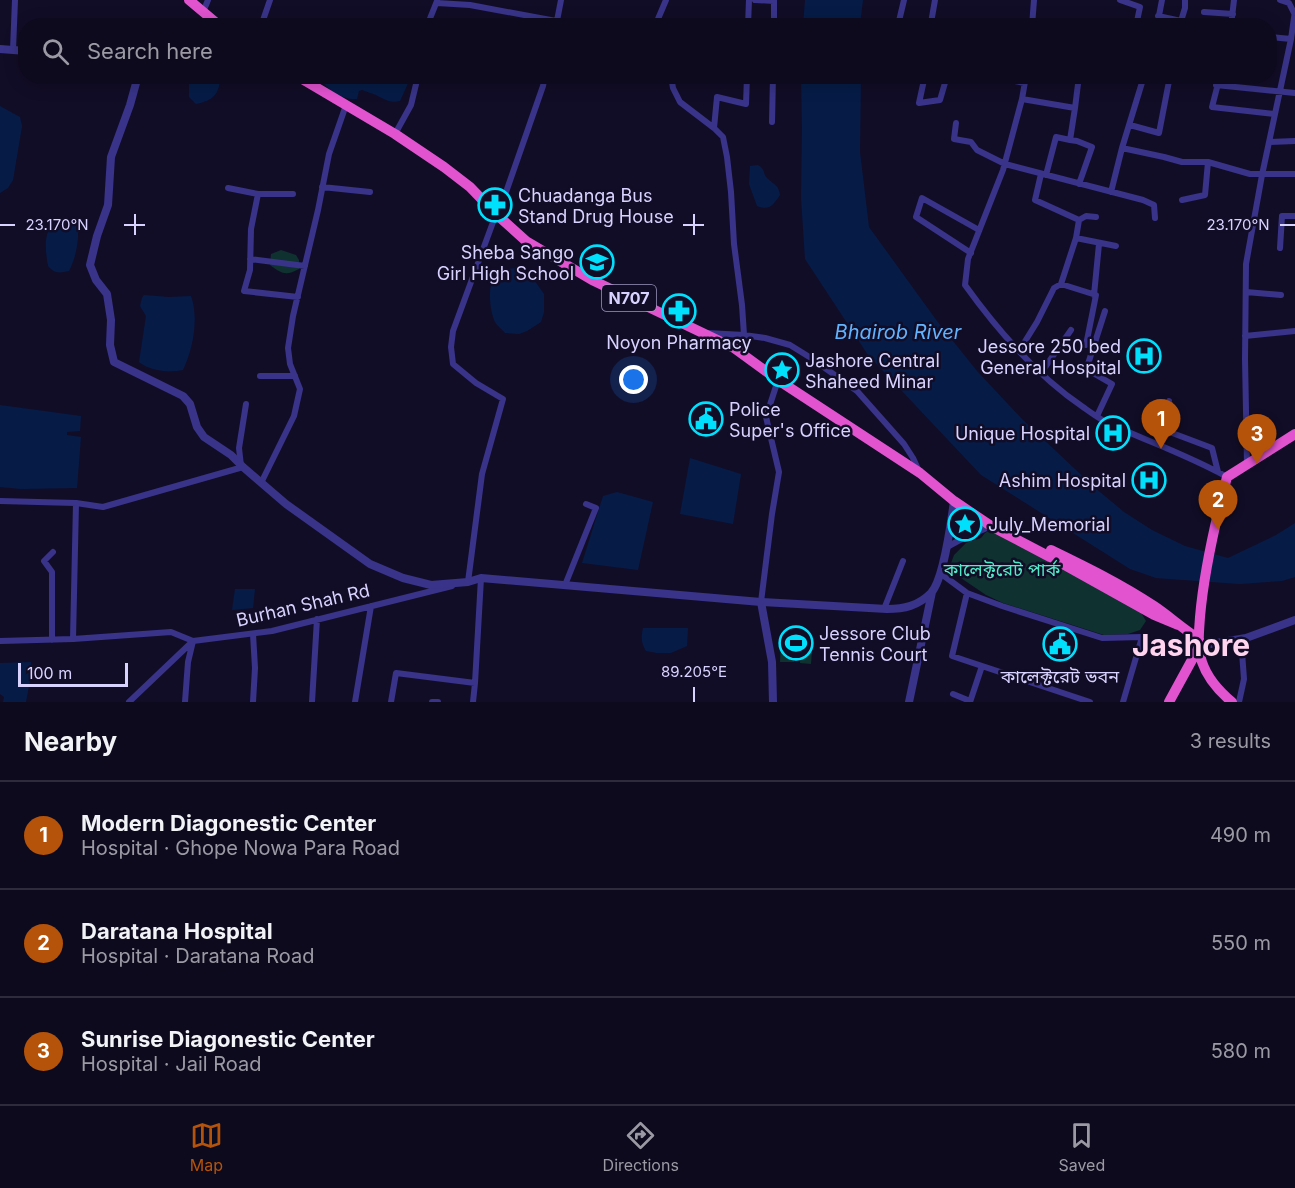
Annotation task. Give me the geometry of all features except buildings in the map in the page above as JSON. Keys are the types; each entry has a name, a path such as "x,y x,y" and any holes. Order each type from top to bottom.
{"highway":[{"path":"189,0 210,18"},
{"name":"N707","path":"311,84 395,134 444,167 470,187 526,241 592,280 734,348 778,380 920,473 954,501 991,526 1154,615 1178,625"},
{"path":"1232,702 1214,683 1205,669 1199,643 1203,592 1223,475 1247,464 1295,434"},
{"name":"N707","path":"967,510 1024,535 1155,606 1199,643"},
{"path":"1169,702 1199,643"}],"street":[{"path":"13,50 15,0"},
{"path":"203,13 208,0"},
{"path":"264,18 270,0"},
{"path":"557,18 561,0"},
{"path":"658,18 666,0"},
{"path":"748,18 749,0"},
{"path":"755,0 774,1 774,18"},
{"path":"900,18 904,0"},
{"path":"932,18 935,0"},
{"path":"1033,18 1034,0"},
{"path":"1120,0 1140,7 1138,18"},
{"path":"1162,0 1158,16 1167,18"},
{"path":"1182,18 1185,0"},
{"path":"1232,18 1234,0"},
{"path":"1247,464 1246,264 1295,13 1289,3 1280,0"},
{"path":"430,18 437,1 531,18"},
{"path":"1204,12 1233,14"},
{"path":"1277,38 1291,39"},
{"path":"0,49 18,50"},
{"path":"136,84 111,157 108,205 90,265 96,280 107,294 111,320 110,345 114,362 183,396 190,404 197,427 204,437 231,454 242,467 286,504 370,564 403,578 431,585 468,582 482,578 761,602 884,609 912,606 932,592"},
{"path":"395,134 411,105 416,84"},
{"path":"468,582 482,474 503,399 476,383 453,364 451,346 453,331 543,84"},
{"path":"672,84 680,102 723,137 731,192 744,335"},
{"path":"714,128 717,97 746,104 747,84"},
{"path":"772,122 773,84"},
{"path":"923,84 919,103 940,100 945,84"},
{"path":"1024,84 1005,164 968,259 965,285 1002,334 1066,396 1104,421 1181,453 1223,475"},
{"path":"1070,140 1078,84"},
{"path":"1111,192 1142,84"},
{"path":"1130,125 1159,133 1168,84"},
{"path":"1275,114 1212,107 1216,85 1295,93"},
{"path":"1022,99 1076,108"},
{"path":"261,483 294,416 300,389 290,364 288,348 329,153 346,104"},
{"path":"956,123 954,139 970,142 977,150 1005,164 1143,200 1154,205 1155,218"},
{"path":"1079,184 1092,147 1056,137 1035,200 1079,220"},
{"path":"1269,142 1295,141"},
{"path":"1122,148 1182,162 1208,162 1250,174 1295,174"},
{"path":"1182,200 1205,195 1208,162"},
{"path":"322,187 370,192"},
{"path":"228,188 258,194 293,194"},
{"path":"258,194 251,229 250,270 244,291 298,297"},
{"path":"970,253 916,217 922,198 980,230"},
{"path":"1079,220 1086,216 1096,217"},
{"path":"1280,248 1282,216 1295,216"},
{"path":"1019,351 1054,288 1061,284 1076,238 1079,220"},
{"path":"1076,238 1116,246"},
{"path":"1086,345 1096,295 1094,295 1099,244"},
{"path":"250,259 305,266"},
{"path":"1061,284 1094,295"},
{"path":"1246,292 1281,295"},
{"path":"1097,416 1112,384 1093,373 1088,364 1105,311"},
{"path":"1041,373 1071,330"},
{"path":"1245,336 1295,331"},
{"path":"702,332 765,338 790,345 857,391 904,444 920,473"},
{"path":"260,376 295,376"},
{"path":"773,702 771,662 761,602 779,472 766,417 778,380"},
{"path":"1169,401 1159,428 1212,448 1223,475"},
{"path":"242,467 239,448 246,404"},
{"path":"0,501 76,503 103,507 242,467"},
{"path":"909,702 932,592 947,547 954,501"},
{"path":"73,639 76,503"},
{"path":"565,585 596,507 586,504"},
{"path":"947,547 991,526"},
{"path":"52,640 52,572 44,561 53,552"},
{"path":"884,609 903,561"},
{"path":"940,573 967,593 1102,638 1142,637 1123,702"},
{"path":"473,702 482,578"},
{"name":"Burhan Shah Rd","path":"193,641 272,631 468,582"},
{"path":"967,593 952,656 1090,702"},
{"path":"355,702 371,606"},
{"path":"312,702 317,619"},
{"path":"1199,643 1241,639 1295,620"},
{"path":"0,641 73,639 171,632 193,641"},
{"path":"253,702 254,633"},
{"path":"1239,702 1244,679 1241,639"},
{"path":"131,701 193,641"},
{"path":"185,702 188,662 193,641"},
{"path":"953,694 970,702 982,666"},
{"path":"392,702 396,673 475,683"},
{"path":"432,702 438,702"}],"green space":[{"path":"281,250 296,255 299,260 299,269 291,273 284,273 270,265 271,254"},
{"name":"কালেক্টরেট পার্ক","path":"992,529 1140,611 1146,621 1140,630 1128,634 1104,635 1003,603 986,595 955,574 951,563 954,555 966,543 981,538"},
{"path":"781,636 795,637 794,662 780,662"},
{"path":"801,638 813,638 811,664 800,663"}],"water":[{"path":"805,0 863,0 861,18 804,18"},
{"path":"189,84 219,84 214,96 207,101 196,104 189,97"},
{"path":"325,84 408,84 400,101 393,102 362,90 359,91 357,99 351,99 330,90"},
{"name":"Bhairob River","path":"801,84 861,84 860,152 869,227 937,321 977,371 1023,420 1094,487 1124,512 1152,530 1185,546 1228,558 1276,535 1295,523 1295,577 1282,581 1240,584 1156,578 1130,569 981,475 868,355 805,259 801,198"},
{"path":"0,106 20,117 22,126 13,180 8,188 0,193"},
{"path":"758,165 777,187 780,195 768,207 757,206 749,184 750,166"},
{"path":"62,219 74,219 78,222 76,253 69,271 55,272 48,266 46,238 51,226"},
{"path":"515,268 526,271 544,294 544,312 541,322 519,334 505,333 497,325 490,302 492,280 496,274 502,270"},
{"path":"144,295 191,296 195,324 190,353 183,370 160,370 139,362 146,316 140,306"},
{"path":"0,405 81,416 80,431 67,432 67,435 81,437 77,488 0,487"},
{"path":"690,458 741,474 733,524 680,514"},
{"path":"617,492 653,502 638,570 582,563 603,496"},
{"path":"235,589 255,589 253,608 232,610"},
{"path":"643,628 688,628 687,646 671,653 646,651 642,640"},
{"path":"31,662 26,702 3,702 4,697 0,694 0,663"}],"place":[{"name":"Chuadanga Bus Stand Drug House","path":"495,205"},
{"name":"Sheba Sango Girl High School","path":"597,262"},
{"name":"Noyon Pharmacy","path":"679,311"},
{"name":"Jessore 250 bed General Hospital","path":"1144,356"},
{"name":"Jashore Central Shaheed Minar","path":"782,370"},
{"name":"Police Super's Office","path":"706,419"},
{"name":"Unique Hospital","path":"1113,433"},
{"name":"Modern Diagonestic Center","path":"1161,449"},
{"name":"Sunrise Diagonestic Center","path":"1257,464"},
{"name":"Ashim Hospital","path":"1149,480"},
{"name":"July_Memorial","path":"965,524"},
{"name":"Daratana Hospital","path":"1218,530"},
{"name":"Jessore Club Tennis Court","path":"796,643"},
{"name":"কালেক্টরেট ভবন","path":"1060,644"}],"district":[{"name":"Jashore","path":"1191,645"}]}
